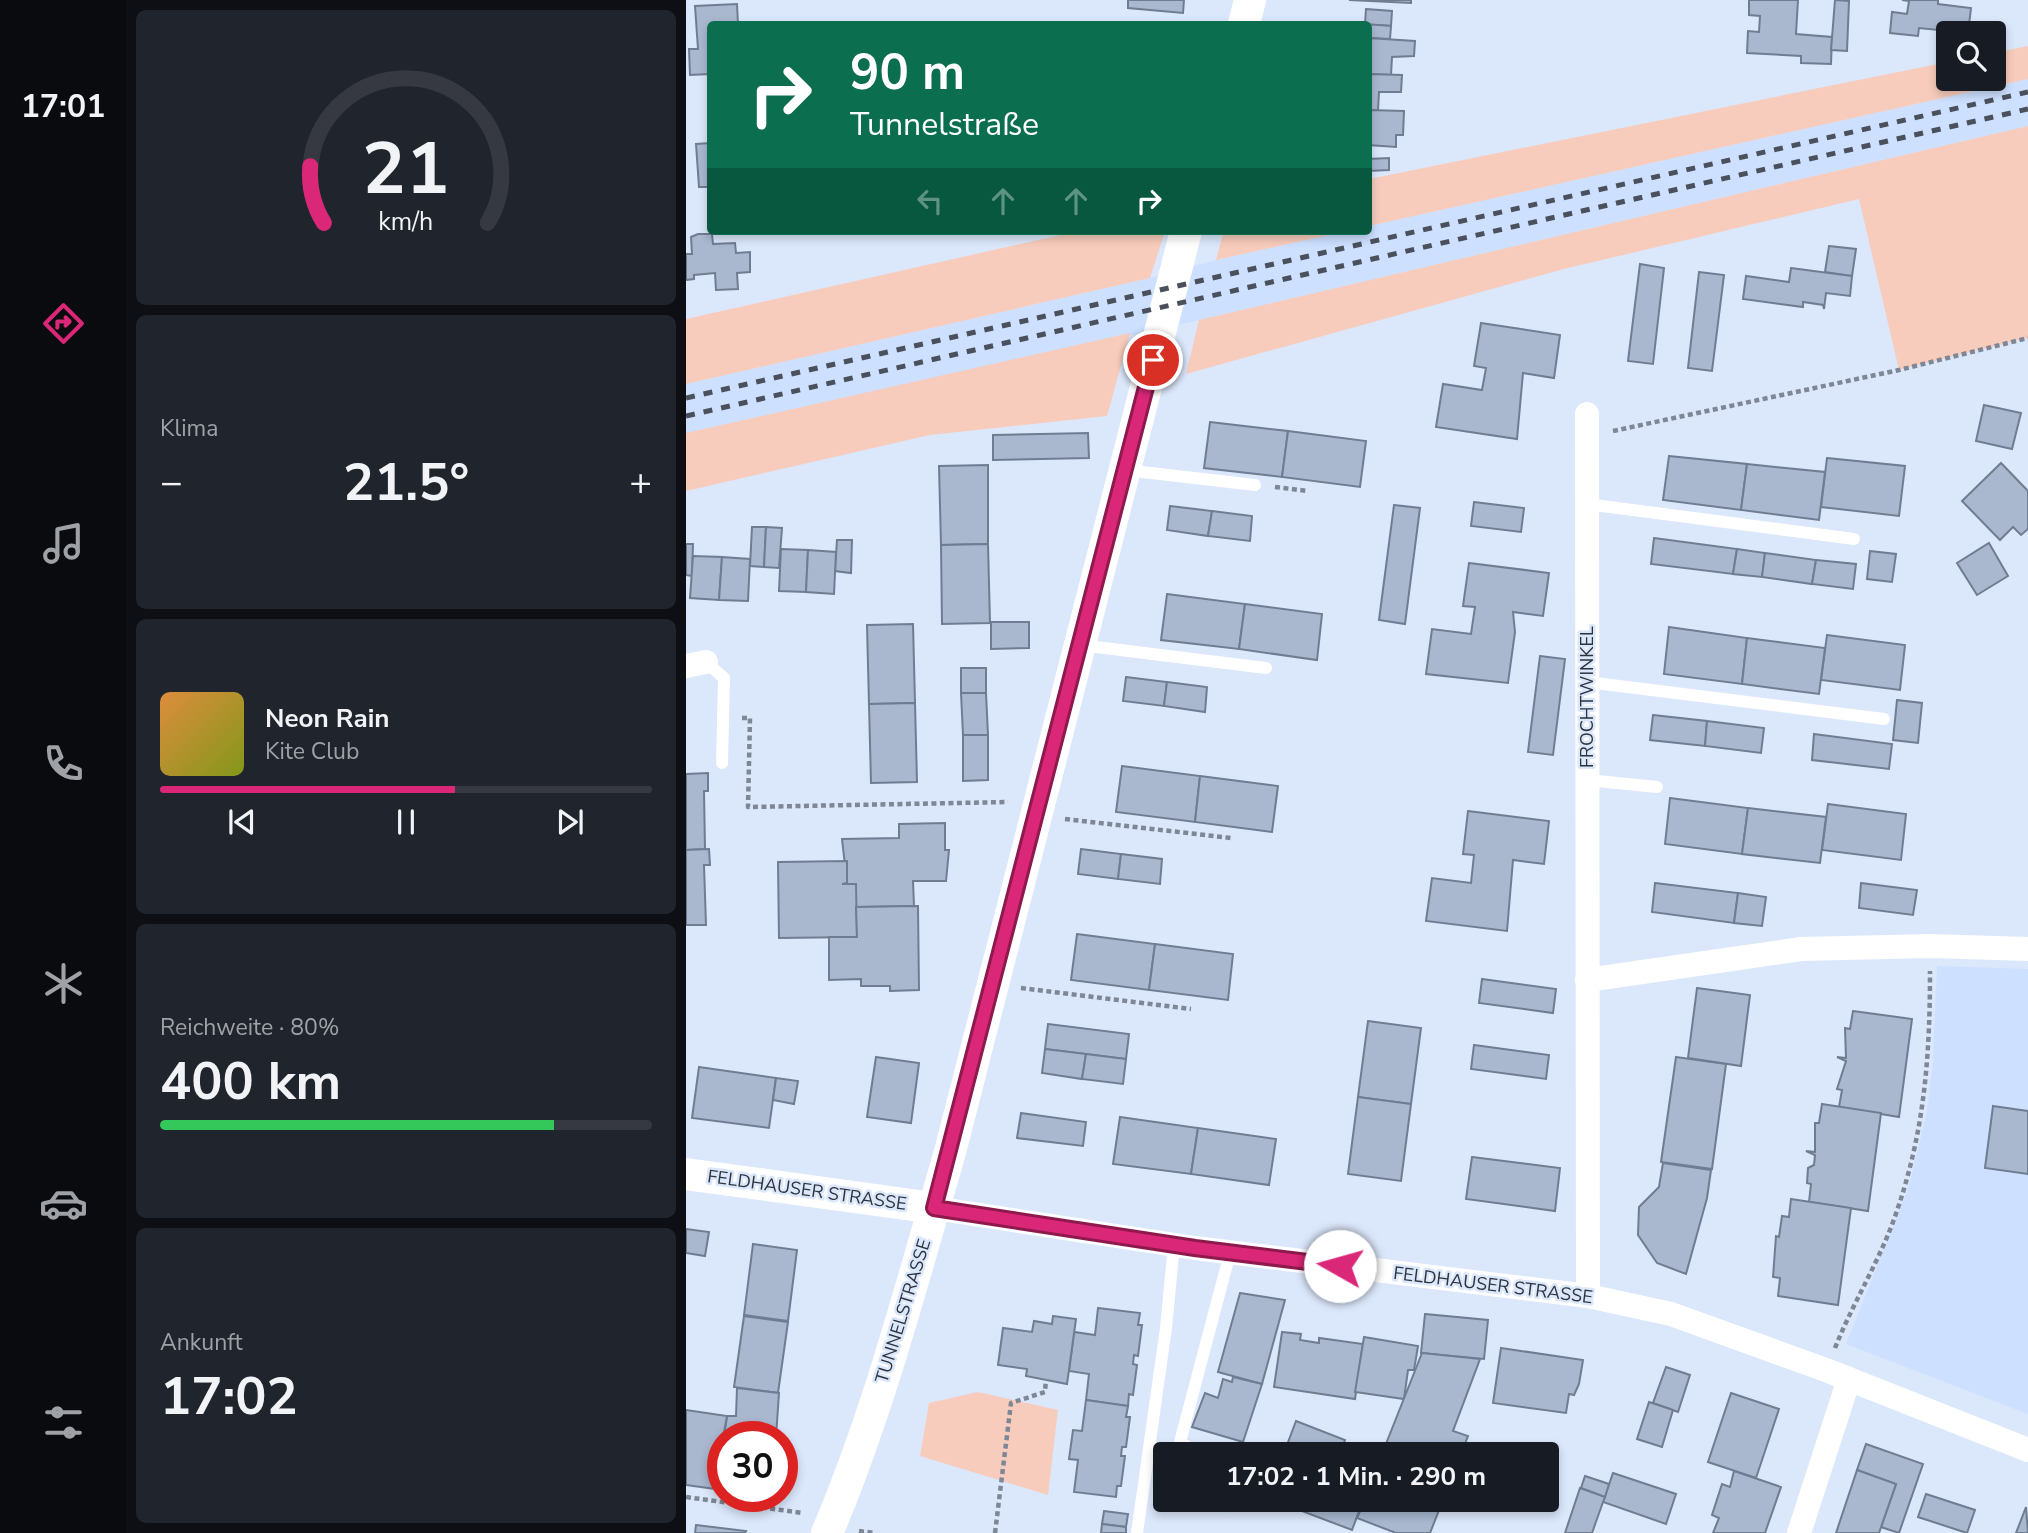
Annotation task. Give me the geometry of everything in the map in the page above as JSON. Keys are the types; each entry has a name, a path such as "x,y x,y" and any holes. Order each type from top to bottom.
{"street":[{"path":"1245,21 1250,0"},
{"name":"TUNNELSTRASSE","path":"831,1525 912,1285 934,1208 1185,235"},
{"name":"FROCHTWINKEL","path":"1587,425 1588,1296"},
{"path":"1587,980 1801,949 1930,946 2028,949"},
{"name":"FELDHAUSER STRASSE","path":"686,1174 1230,1253 1588,1296 1671,1314 1838,1374 2028,1450"},
{"path":"1799,1533 1838,1374"}],"lane":[{"path":"1125,470 1255,485"},
{"path":"1587,504 1854,539"},
{"path":"1080,646 1266,668"},
{"path":"696,664 724,678 722,764"},
{"path":"1587,682 1884,719"},
{"path":"1587,780 1657,787"},
{"path":"1137,1533 1166,1328 1174,1245"},
{"path":"1180,1442 1230,1253"}],"path":[{"path":"1587,425 1885,373 2028,338"},
{"path":"1255,485 1308,491"},
{"path":"723,718 750,718 748,807 1038,809 1231,838"},
{"path":"1838,1374 1892,1223 1921,1126 1930,1044 1930,946"},
{"path":"993,985 1191,1009"},
{"path":"996,1533 1011,1404 1045,1392 1046,1379"},
{"path":"686,1497 831,1525"}],"shaded area":[{"path":"2028,46 2028,79 2006,84 2006,50"},
{"path":"1936,64 1936,91 1974,91 1372,225 1372,178"},
{"path":"2028,79 2028,126 1200,320 686,433 686,384 1329,235 1372,235 1372,225 1974,91 2006,91 2006,84"},
{"path":"2028,126 2028,338 1899,370 1859,199 1564,269 1186,374 1199,320"},
{"path":"1060,235 1164,235 1150,278 686,384 686,319"},
{"path":"1223,235 1329,235 1216,260"},
{"path":"1130,333 1107,416 930,435 686,491 686,433"},
{"path":"1937,966 2028,969 2028,1414 1846,1344 1909,1186 1927,1112 1933,1062"},
{"path":"978,1392 1058,1410 1048,1495 920,1456 929,1403"}],"building":[{"path":"1128,0 1184,0 1183,13 1128,8"},
{"path":"1349,0 1411,0 1411,3"},
{"path":"1749,0 1798,0 1796,34 1832,37 1831,64 1801,63 1801,56 1747,53 1748,31 1759,32 1760,16 1749,15"},
{"path":"1835,0 1849,1 1847,51 1831,50"},
{"path":"1902,0 1938,0 1938,4 1971,8 1969,21 1936,21 1936,30 1919,28 1918,36 1890,33 1892,12 1907,14 1909,1"},
{"path":"737,4 738,21 707,21 707,74 690,75 689,49 698,49 695,6"},
{"path":"1366,9 1392,11 1391,26 1372,25 1372,21 1365,21"},
{"path":"1372,24 1391,26 1390,39 1372,38"},
{"path":"1372,38 1415,41 1414,56 1392,57 1391,75 1372,74"},
{"path":"1372,74 1402,75 1401,92 1379,92 1378,110 1372,110"},
{"path":"1372,110 1404,111 1403,135 1396,135 1396,147 1372,145"},
{"path":"707,143 707,187 699,187 696,144"},
{"path":"1389,158 1389,170 1372,171 1372,159"},
{"path":"698,234 712,235 713,244 735,243 736,253 750,252 750,272 737,273 738,289 716,290 715,273 694,275 694,279 686,280 686,254 692,254 691,237"},
{"path":"1829,246 1856,249 1852,276 1825,272"},
{"path":"1640,264 1664,268 1653,364 1628,361"},
{"path":"1791,268 1852,276 1850,296 1826,293 1824,309 1823,305 1803,302 1803,307 1743,299 1746,276 1789,282"},
{"path":"1699,272 1724,275 1712,371 1688,368"},
{"path":"1481,323 1560,335 1554,378 1523,373 1517,439 1436,427 1443,384 1482,390 1486,368 1474,366"},
{"path":"1984,405 2021,413 2012,449 1976,441"},
{"path":"1210,422 1288,431 1282,477 1204,468"},
{"path":"1288,431 1366,441 1360,487 1282,477"},
{"path":"1088,433 1089,458 993,460 993,435"},
{"path":"1669,456 1747,464 1741,510 1663,500"},
{"path":"1827,458 1905,466 1899,516 1821,507"},
{"path":"2001,463 2028,491 2028,529 2021,535 2013,527 2000,540 1962,501"},
{"path":"1747,464 1825,472 1819,520 1741,510"},
{"path":"988,465 988,544 941,545 939,466"},
{"path":"1474,502 1524,508 1521,532 1471,526"},
{"path":"1394,505 1420,508 1405,624 1379,620"},
{"path":"1170,506 1212,511 1208,536 1167,530"},
{"path":"1212,511 1252,516 1250,541 1208,536"},
{"path":"752,527 766,527 764,567 750,566"},
{"path":"766,527 782,528 779,568 764,567"},
{"path":"1654,538 1737,549 1733,574 1651,564"},
{"path":"837,540 852,540 851,573 835,571"},
{"path":"1989,543 2008,576 1977,595 1957,563"},
{"path":"686,544 693,544 692,576 686,575"},
{"path":"988,544 990,623 942,624 941,545"},
{"path":"781,549 808,550 806,592 779,591"},
{"path":"1737,549 1765,553 1762,577 1733,574"},
{"path":"808,550 836,552 834,594 806,592"},
{"path":"1870,551 1896,554 1892,582 1867,579"},
{"path":"1765,553 1816,560 1812,584 1762,577"},
{"path":"693,556 722,557 719,600 690,598"},
{"path":"722,557 750,559 748,601 719,600"},
{"path":"1816,560 1856,564 1853,589 1812,584"},
{"path":"1469,563 1549,573 1543,616 1513,612 1515,632 1508,683 1426,674 1432,629 1471,634 1475,607 1463,606"},
{"path":"1167,594 1245,604 1239,649 1161,640"},
{"path":"1245,604 1322,614 1317,660 1239,649"},
{"path":"991,622 1029,622 1029,648 991,649"},
{"path":"913,624 915,703 869,704 867,625"},
{"path":"1669,627 1747,638 1742,684 1664,674"},
{"path":"1827,635 1905,645 1900,690 1821,680"},
{"path":"1747,638 1825,648 1819,694 1742,684"},
{"path":"1540,656 1565,659 1553,755 1528,752"},
{"path":"961,668 986,668 986,693 961,693"},
{"path":"1126,677 1167,682 1164,706 1123,701"},
{"path":"1167,682 1207,687 1205,712 1164,706"},
{"path":"961,693 986,693 988,735 963,735"},
{"path":"1897,700 1922,703 1918,743 1893,740"},
{"path":"915,703 917,782 871,783 869,704"},
{"path":"1653,715 1707,721 1705,746 1650,740"},
{"path":"1707,721 1764,728 1761,753 1705,746"},
{"path":"1814,734 1892,744 1889,769 1812,760"},
{"path":"963,735 988,735 988,780 963,781"},
{"path":"1122,766 1200,776 1195,822 1116,812"},
{"path":"708,773 708,791 704,791 705,849 686,850 686,774"},
{"path":"1200,776 1278,786 1272,832 1195,822"},
{"path":"1670,798 1748,808 1742,854 1665,844"},
{"path":"1828,804 1906,814 1901,860 1822,850"},
{"path":"1748,808 1826,817 1820,863 1742,854"},
{"path":"1468,811 1549,821 1544,864 1513,860 1507,931 1426,921 1432,878 1471,883 1474,855 1463,854"},
{"path":"945,823 945,850 949,850 946,881 913,881 914,906 856,907 856,884 842,884 847,883 842,839 899,838 899,824"},
{"path":"709,849 710,865 704,865 706,925 686,925 686,850"},
{"path":"1081,849 1121,854 1118,879 1078,874"},
{"path":"1121,854 1162,859 1160,884 1118,879"},
{"path":"847,861 847,883 842,884 856,884 857,937 779,938 778,862"},
{"path":"1655,883 1738,893 1734,923 1652,912"},
{"path":"1861,883 1917,890 1913,915 1859,908"},
{"path":"1738,893 1766,897 1762,926 1734,923"},
{"path":"918,906 919,990 890,991 890,986 861,986 861,979 829,980 829,937 857,937 856,907"},
{"path":"1077,934 1155,944 1149,990 1071,980"},
{"path":"1155,944 1233,954 1228,1000 1149,990"},
{"path":"1482,979 1556,989 1553,1013 1479,1003"},
{"path":"1697,988 1750,995 1741,1066 1688,1058"},
{"path":"1853,1011 1912,1019 1899,1117 1839,1107 1842,1090 1837,1089 1846,1061 1837,1057 1846,1058 1845,1028 1850,1029"},
{"path":"1368,1021 1421,1028 1411,1104 1358,1097"},
{"path":"1048,1024 1129,1034 1126,1059 1045,1049"},
{"path":"1474,1045 1549,1055 1546,1079 1471,1069"},
{"path":"1045,1049 1086,1054 1082,1079 1042,1073"},
{"path":"1086,1054 1126,1059 1123,1084 1082,1079"},
{"path":"876,1057 919,1063 911,1123 867,1117"},
{"path":"1676,1057 1726,1064 1712,1169 1661,1162"},
{"path":"699,1067 776,1078 769,1128 692,1118"},
{"path":"776,1078 798,1081 794,1104 773,1100"},
{"path":"1358,1097 1411,1104 1401,1181 1348,1174"},
{"path":"1822,1104 1881,1113 1868,1211 1809,1202 1811,1184 1807,1183 1808,1168 1814,1165 1815,1155 1806,1151 1815,1152 1815,1123 1819,1123"},
{"path":"1993,1106 2028,1111 2028,1174 1985,1168"},
{"path":"1021,1113 1086,1122 1083,1146 1017,1138"},
{"path":"1120,1117 1198,1128 1191,1174 1113,1164"},
{"path":"1198,1128 1276,1139 1269,1185 1191,1174"},
{"path":"1472,1157 1560,1168 1555,1211 1466,1199"},
{"path":"1663,1163 1711,1170 1707,1198 1686,1274 1657,1263 1638,1235 1639,1207 1659,1187"},
{"path":"1791,1199 1851,1208 1838,1305 1778,1296 1780,1278 1773,1277 1776,1236 1779,1237 1782,1216 1789,1217"},
{"path":"686,1229 709,1232 705,1256 686,1253"},
{"path":"753,1244 797,1250 788,1321 744,1315"},
{"path":"1240,1293 1285,1300 1262,1384 1218,1372"},
{"path":"1098,1308 1140,1313 1138,1325 1142,1325 1138,1356 1134,1355 1133,1364 1137,1365 1133,1395 1129,1394 1128,1406 1086,1400 1089,1374 1069,1371 1074,1332 1095,1335"},
{"path":"1425,1314 1488,1320 1484,1359 1421,1353"},
{"path":"744,1316 788,1322 778,1393 734,1387"},
{"path":"1053,1316 1076,1319 1067,1384 1026,1376 1027,1369 998,1365 1003,1328 1032,1332 1034,1321 1052,1324"},
{"path":"1282,1332 1301,1334 1300,1340 1319,1343 1319,1338 1363,1344 1355,1399 1274,1387"},
{"path":"1364,1337 1418,1346 1414,1370 1408,1370 1404,1399 1355,1392"},
{"path":"1501,1348 1583,1360 1579,1384 1574,1395 1569,1394 1566,1413 1493,1403"},
{"path":"1422,1353 1480,1359 1453,1431 1468,1436 1466,1442 1387,1442"},
{"path":"1666,1367 1690,1375 1678,1412 1653,1403"},
{"path":"1233,1377 1262,1384 1243,1442 1192,1427 1205,1393 1218,1398 1223,1379 1232,1382"},
{"path":"737,1388 779,1393 777,1421 726,1421 727,1416 736,1416"},
{"path":"1731,1393 1779,1409 1756,1478 1708,1462"},
{"path":"1086,1400 1128,1406 1126,1417 1130,1417 1126,1447 1122,1447 1121,1456 1125,1456 1121,1486 1117,1486 1116,1497 1074,1492 1078,1460 1069,1459 1073,1430 1082,1431"},
{"path":"1649,1402 1673,1410 1662,1447 1637,1439"},
{"path":"686,1410 727,1416 726,1421 707,1421 707,1488 686,1485"},
{"path":"1296,1421 1345,1440 1344,1442 1288,1442"},
{"path":"1866,1444 1923,1464 1899,1533 1881,1527 1896,1484 1857,1470"},
{"path":"1857,1470 1896,1484 1879,1533 1836,1533"},
{"path":"1734,1471 1781,1487 1765,1533 1713,1533 1719,1518 1712,1515 1722,1484 1730,1487"},
{"path":"1613,1473 1676,1494 1666,1524 1603,1502"},
{"path":"1585,1476 1609,1484 1605,1497 1581,1488"},
{"path":"1580,1488 1605,1497 1592,1533 1565,1533"},
{"path":"1926,1494 1975,1510 1967,1533 1918,1517"},
{"path":"2026,1507 2028,1533 2016,1533"},
{"path":"1104,1511 1128,1514 1126,1527 1102,1524"},
{"path":"1305,1512 1359,1512 1352,1530"},
{"path":"1360,1512 1438,1512 1430,1533 1396,1533 1357,1518"},
{"path":"1102,1524 1126,1527 1126,1533 1101,1533"},
{"path":"696,1525 746,1531 695,1533"}],"railway":[{"path":"686,398 2028,92"},
{"path":"686,416 2028,109"}],"route":[{"path":"1153,360 934,1208 1195,1248 1340,1266"}]}
